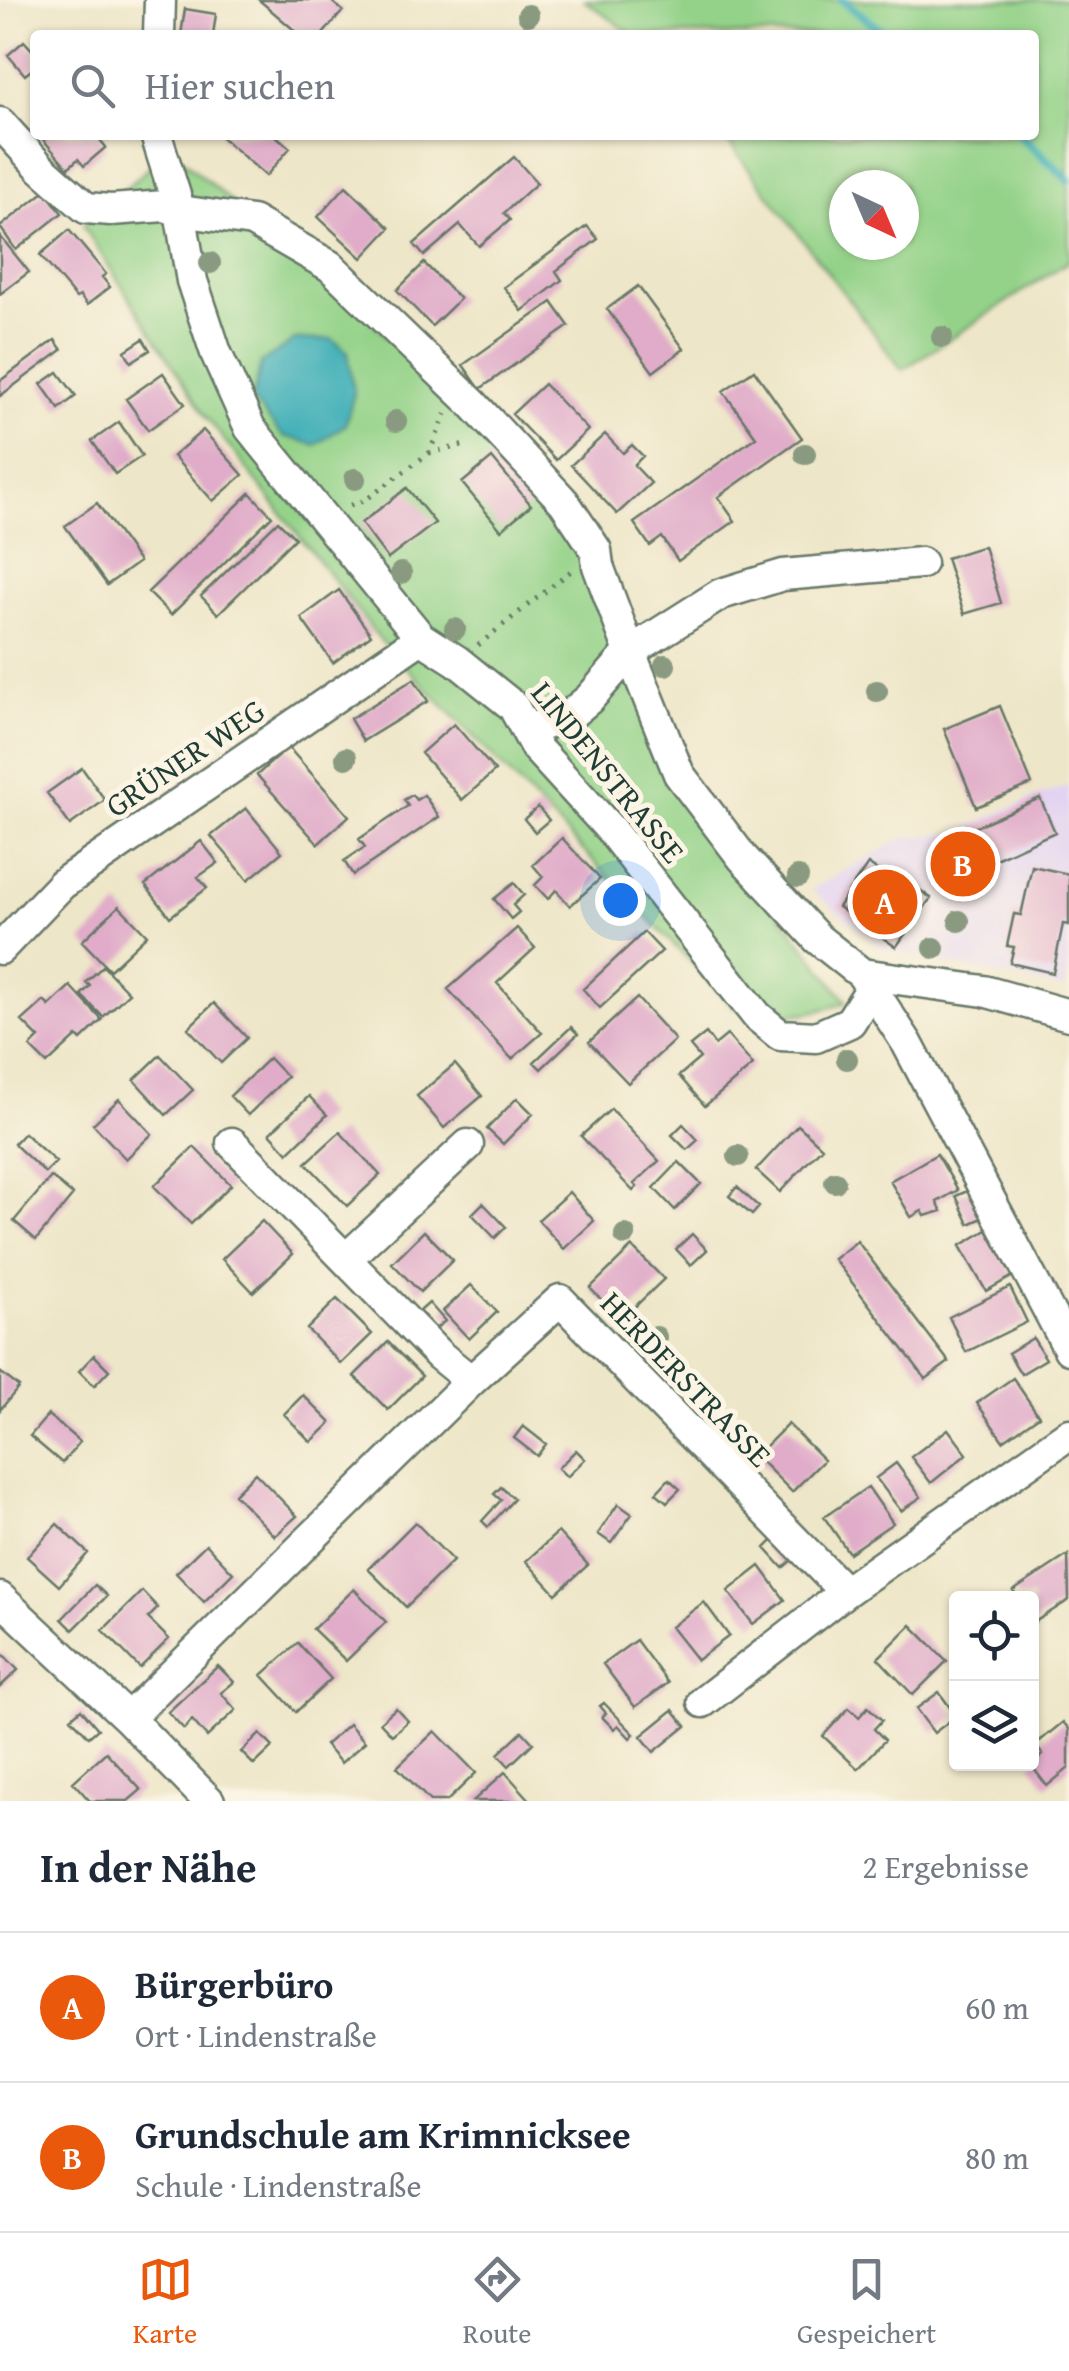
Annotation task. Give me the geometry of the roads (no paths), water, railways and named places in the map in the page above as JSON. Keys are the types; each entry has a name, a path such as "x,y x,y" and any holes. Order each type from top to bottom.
{"street":[{"path":"159,30 160,0"},
{"name":"LINDENSTRASSE","path":"0,124 86,208 165,206 252,221 330,266 457,388 564,502 596,550 598,566 679,774 742,857 818,939 866,982 906,1042 1069,1349"},
{"name":"LINDENSTRASSE","path":"158,140 180,211 192,281 216,353 250,428 421,638 457,661 512,706 536,748 610,829 757,1016 780,1035 816,1037 850,1022 866,982"},
{"path":"527,732 571,714 630,652 722,594 782,574 921,562"},
{"name":"GRÜNER WEG","path":"0,949 62,884 421,638"},
{"path":"866,982 984,990 1069,1016"},
{"path":"232,1142 439,1355 471,1381"},
{"path":"347,1258 468,1145"},
{"name":"HERDERSTRASSE","path":"128,1718 471,1381 560,1300 845,1592"},
{"path":"704,1702 845,1592 1069,1434"},
{"path":"0,1598 210,1801"}],"water":[{"path":"332,339 348,352 354,394 345,425 316,445 283,436 252,400 261,363 295,340"}],"waterway":[{"path":"842,0 881,30"},
{"path":"1025,140 1069,180"}],"place":[{"name":"Grundschule am Krimnicksee","path":"963,864"},
{"name":"Bürgerbüro","path":"885,902"}]}
